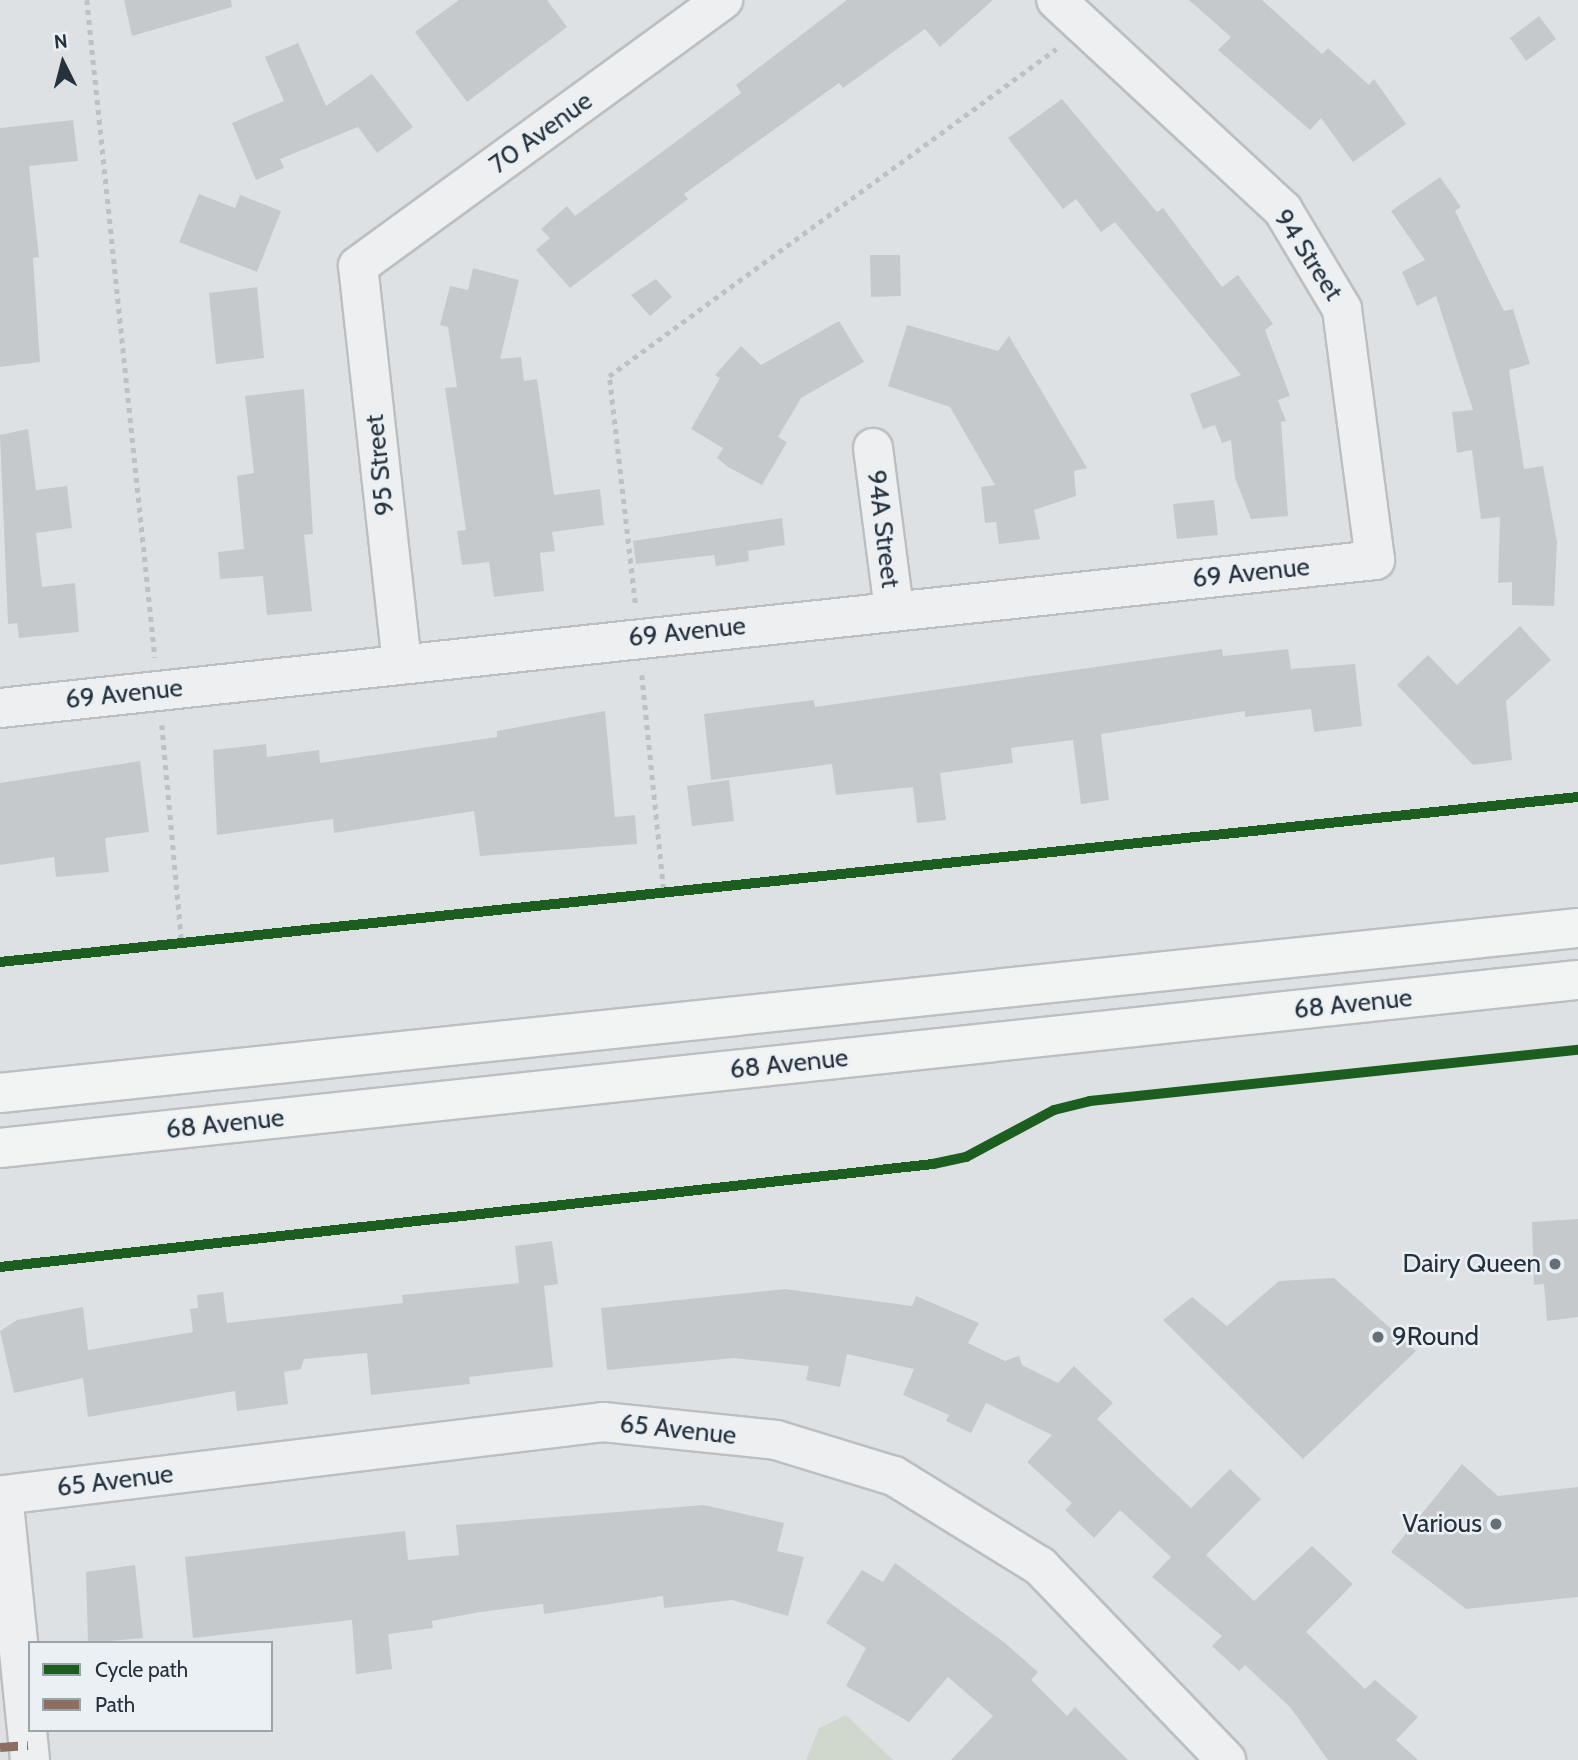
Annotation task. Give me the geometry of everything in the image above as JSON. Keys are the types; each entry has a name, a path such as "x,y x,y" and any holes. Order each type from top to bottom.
{"main road":[{"name":"68 Avenue","path":"0,1093 1578,928"},
{"name":"68 Avenue","path":"0,1148 1578,980"}],"street":[{"name":"70 Avenue","path":"358,266 723,0"},
{"name":"94 Street","path":"1056,0 1283,210 1342,309 1375,560"},
{"name":"95 Street","path":"358,266 402,664"},
{"name":"94A Street","path":"873,447 894,610"},
{"name":"69 Avenue","path":"0,708 1375,560"},
{"name":"65 Avenue","path":"30,1760 4,1495 603,1422 776,1440 894,1476 1040,1566 1226,1760"}],"path":[{"path":"87,0 182,943"},
{"path":"664,893 609,376 1085,27"},
{"path":"650,895 677,892"},
{"path":"169,944 196,942"}],"shaded area":[{"path":"846,1715 893,1760 806,1760 819,1728"}],"building":[{"path":"124,0 231,0 232,7 132,36"},
{"path":"459,0 547,0 567,27 467,102 415,32"},
{"path":"847,0 993,0 940,47 925,29 843,88 839,83 684,194 688,199 570,288 536,250 550,238 541,229 567,206 575,216 741,93 736,85"},
{"path":"1189,0 1262,0 1322,54 1328,48 1369,85 1374,79 1406,124 1353,162 1321,118 1310,130 1218,50 1231,37"},
{"path":"1539,16 1556,39 1526,61 1510,38"},
{"path":"298,43 326,106 372,74 413,127 377,153 358,127 280,159 284,168 256,180 232,123 284,101 265,57"},
{"path":"1062,99 1157,212 1163,208 1222,287 1238,275 1273,324 1265,330 1290,396 1278,400 1286,421 1281,422 1288,516 1251,519 1235,478 1231,440 1222,443 1215,425 1203,429 1190,394 1241,375 1115,222 1101,232 1076,199 1063,209 1008,138"},
{"path":"73,120 78,161 29,166 39,257 33,258 40,362 0,367 0,128"},
{"path":"1440,177 1461,207 1455,211 1504,311 1513,309 1530,364 1509,370 1524,469 1543,466 1557,542 1554,606 1512,605 1512,582 1498,583 1500,517 1481,519 1472,450 1457,453 1452,412 1473,410 1436,296 1417,306 1402,272 1425,260 1391,211"},
{"path":"199,194 235,208 240,195 281,211 257,272 179,242"},
{"path":"870,255 900,255 901,296 871,297"},
{"path":"473,268 519,280 500,359 521,357 524,381 537,379 554,495 600,489 604,525 552,532 555,551 540,553 544,591 494,597 489,562 462,565 457,531 466,530 445,388 457,387 448,327 440,325 450,286 468,290"},
{"path":"656,279 672,297 650,316 631,295"},
{"path":"257,287 264,358 216,364 209,293"},
{"path":"839,321 864,362 801,398 778,437 787,442 762,485 717,458 723,448 691,429 720,378 715,375 741,346 761,365"},
{"path":"907,325 998,351 1009,336 1087,468 1074,471 1076,496 1034,510 1040,539 999,544 996,522 985,523 981,487 995,485 950,407 888,386"},
{"path":"304,389 313,534 304,535 312,611 267,615 263,576 220,579 218,552 244,549 237,476 254,473 245,396"},
{"path":"28,429 36,490 67,486 72,528 36,533 42,587 75,583 79,632 19,638 17,623 8,624 0,435"},
{"path":"1214,500 1218,535 1177,539 1173,504"},
{"path":"782,518 785,545 748,551 749,561 716,566 714,555 636,564 633,541"},
{"path":"1520,626 1551,660 1506,701 1512,760 1473,765 1397,685 1428,655 1457,685"},
{"path":"1222,649 1223,656 1288,649 1291,669 1355,664 1362,726 1314,732 1311,709 1245,717 1245,711 1101,734 1109,800 1081,804 1073,740 1011,748 1013,763 940,773 946,820 917,823 913,787 836,795 832,764 711,780 704,714 814,700 815,707"},
{"path":"605,711 615,817 635,815 637,844 480,856 474,811 334,833 333,819 217,835 213,750 266,744 267,757 319,750 320,763 497,737 497,731"},
{"path":"140,761 149,832 105,838 109,872 56,877 54,857 0,865 0,783"},
{"path":"729,780 734,821 692,826 687,786"},
{"name":"Dairy Queen","path":"1578,1219 1578,1317 1547,1321 1544,1284 1534,1285 1532,1222"},
{"path":"552,1241 558,1284 544,1286 553,1367 469,1377 470,1384 371,1395 367,1353 304,1359 301,1369 284,1372 288,1404 237,1411 235,1391 88,1417 83,1378 14,1393 0,1331 17,1320 83,1307 88,1350 193,1332 190,1309 198,1308 197,1295 223,1292 227,1323 403,1303 402,1295 519,1283 515,1246"},
{"path":"1334,1278 1416,1351 1303,1459 1163,1320 1192,1297 1227,1326 1279,1281"},
{"path":"785,1289 912,1306 916,1296 979,1323 968,1343 1005,1361 1019,1356 1022,1365 1058,1383 1074,1366 1113,1403 1097,1419 1191,1508 1230,1469 1261,1499 1206,1555 1254,1601 1312,1546 1353,1584 1306,1632 1365,1689 1375,1680 1418,1717 1396,1740 1418,1760 1328,1760 1290,1707 1245,1665 1239,1671 1212,1646 1222,1636 1152,1577 1171,1557 1120,1510 1094,1538 1065,1510 1072,1503 1027,1462 1052,1435 986,1403 971,1433 946,1421 949,1415 903,1395 914,1369 847,1354 840,1387 806,1380 809,1366 734,1358 607,1370 601,1308"},
{"name":"Various","path":"1462,1464 1498,1496 1578,1487 1578,1597 1466,1609 1391,1552"},
{"path":"704,1505 784,1523 777,1551 804,1557 788,1616 732,1600 664,1608 663,1596 544,1614 543,1604 480,1612 432,1621 433,1628 388,1634 392,1669 356,1674 352,1620 193,1638 185,1557 405,1531 408,1560 459,1555 456,1525"},
{"path":"895,1563 1005,1643 1038,1672 1031,1680 1067,1716 1075,1707 1128,1760 951,1760 993,1716 948,1677 909,1722 846,1686 866,1648 826,1623 862,1570 883,1582"},
{"path":"135,1565 143,1638 88,1641 86,1572"}],"marked path":[{"path":"0,1747 28,1745"}],"cycle path":[{"path":"0,962 1578,797"},
{"path":"0,1267 933,1164 966,1157 1054,1110 1090,1101 1578,1050"}],"place":[{"name":"Dairy Queen","path":"1555,1264"},
{"name":"9Round","path":"1378,1337"},
{"name":"Various","path":"1496,1524"}]}
